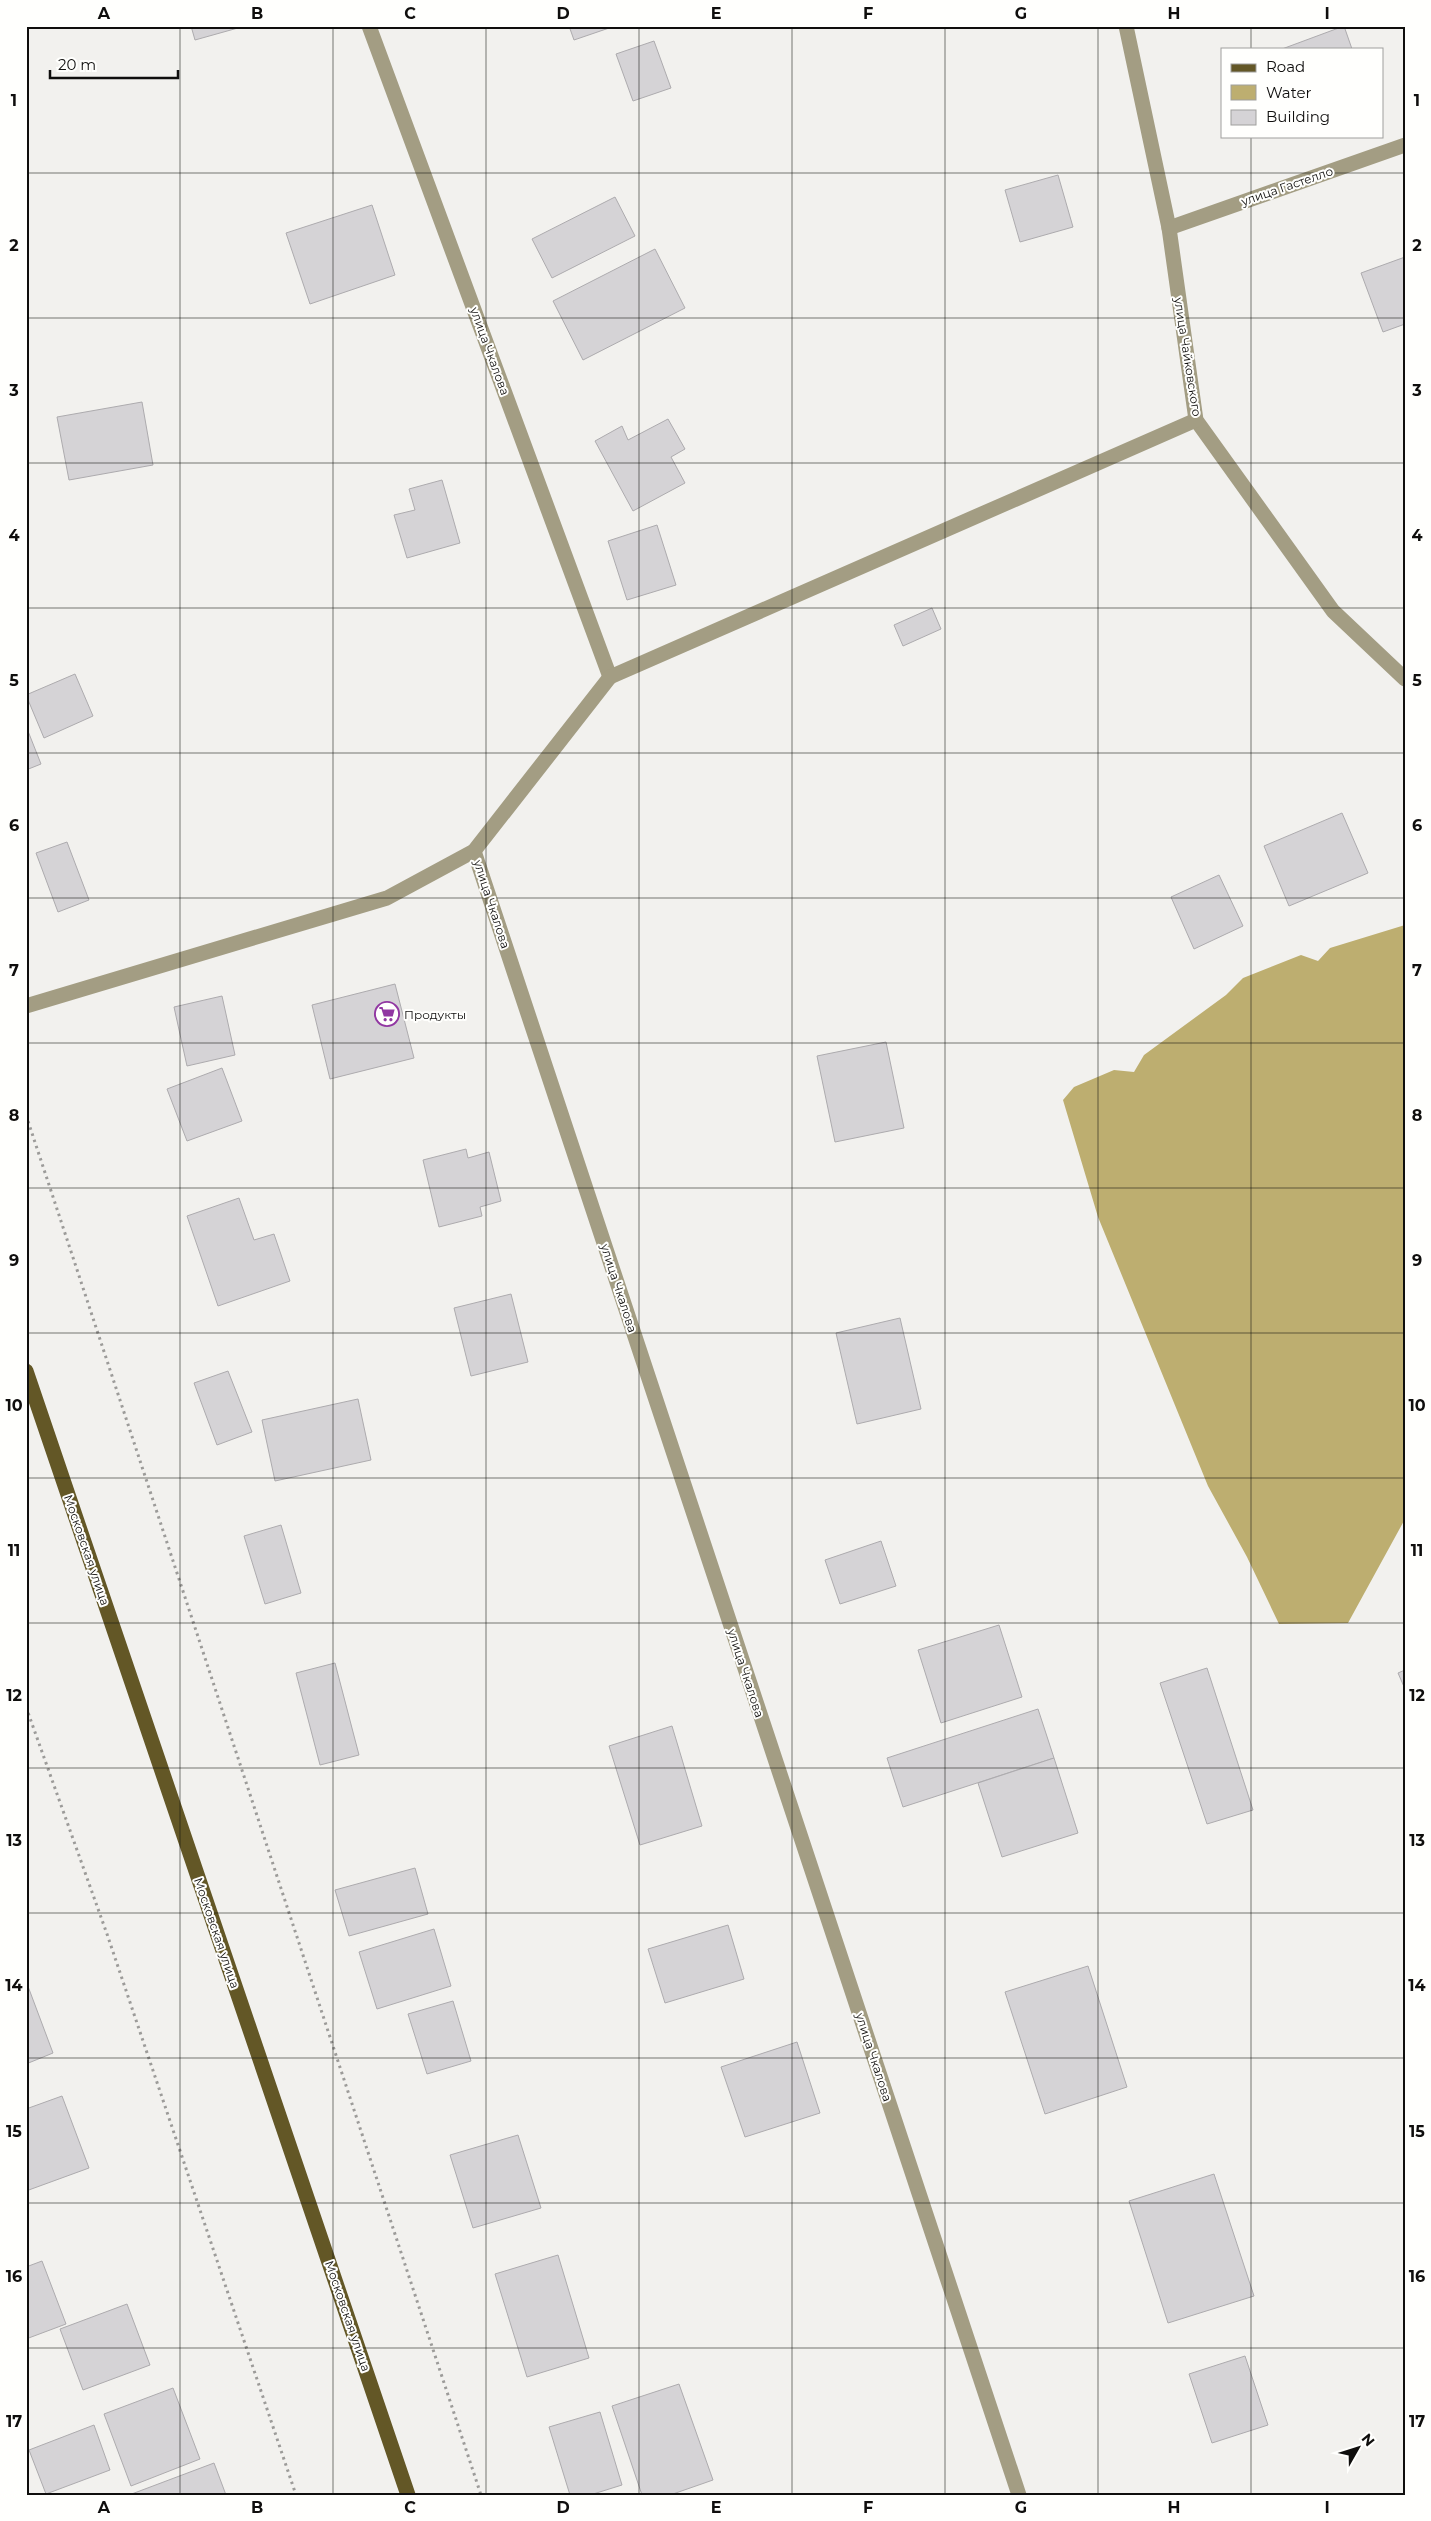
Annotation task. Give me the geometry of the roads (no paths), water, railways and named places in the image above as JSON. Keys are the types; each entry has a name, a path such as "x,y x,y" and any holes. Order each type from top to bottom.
{"main road":[{"name":"Московская улица","path":"26,1371 408,2495"}],"street":[{"name":"улица Чкалова","path":"369,26 610,676"},
{"name":"улица Чайковского","path":"1126,26 1169,228 1196,420 1332,611 1405,679"},
{"name":"улица Гастелло","path":"1169,228 1405,145"},
{"path":"26,1006 387,898 474,851 610,676 1196,420"},
{"name":"улица Чкалова","path":"474,851 1019,2495"}],"water":[{"path":"1405,925 1405,1519 1348,1623 1279,1624 1247,1557 1208,1486 1098,1217 1063,1100 1074,1087 1114,1070 1134,1072 1144,1055 1226,995 1243,978 1301,955 1318,961 1330,948"}],"place":[{"name":"Продукты","path":"387,1014"}]}
